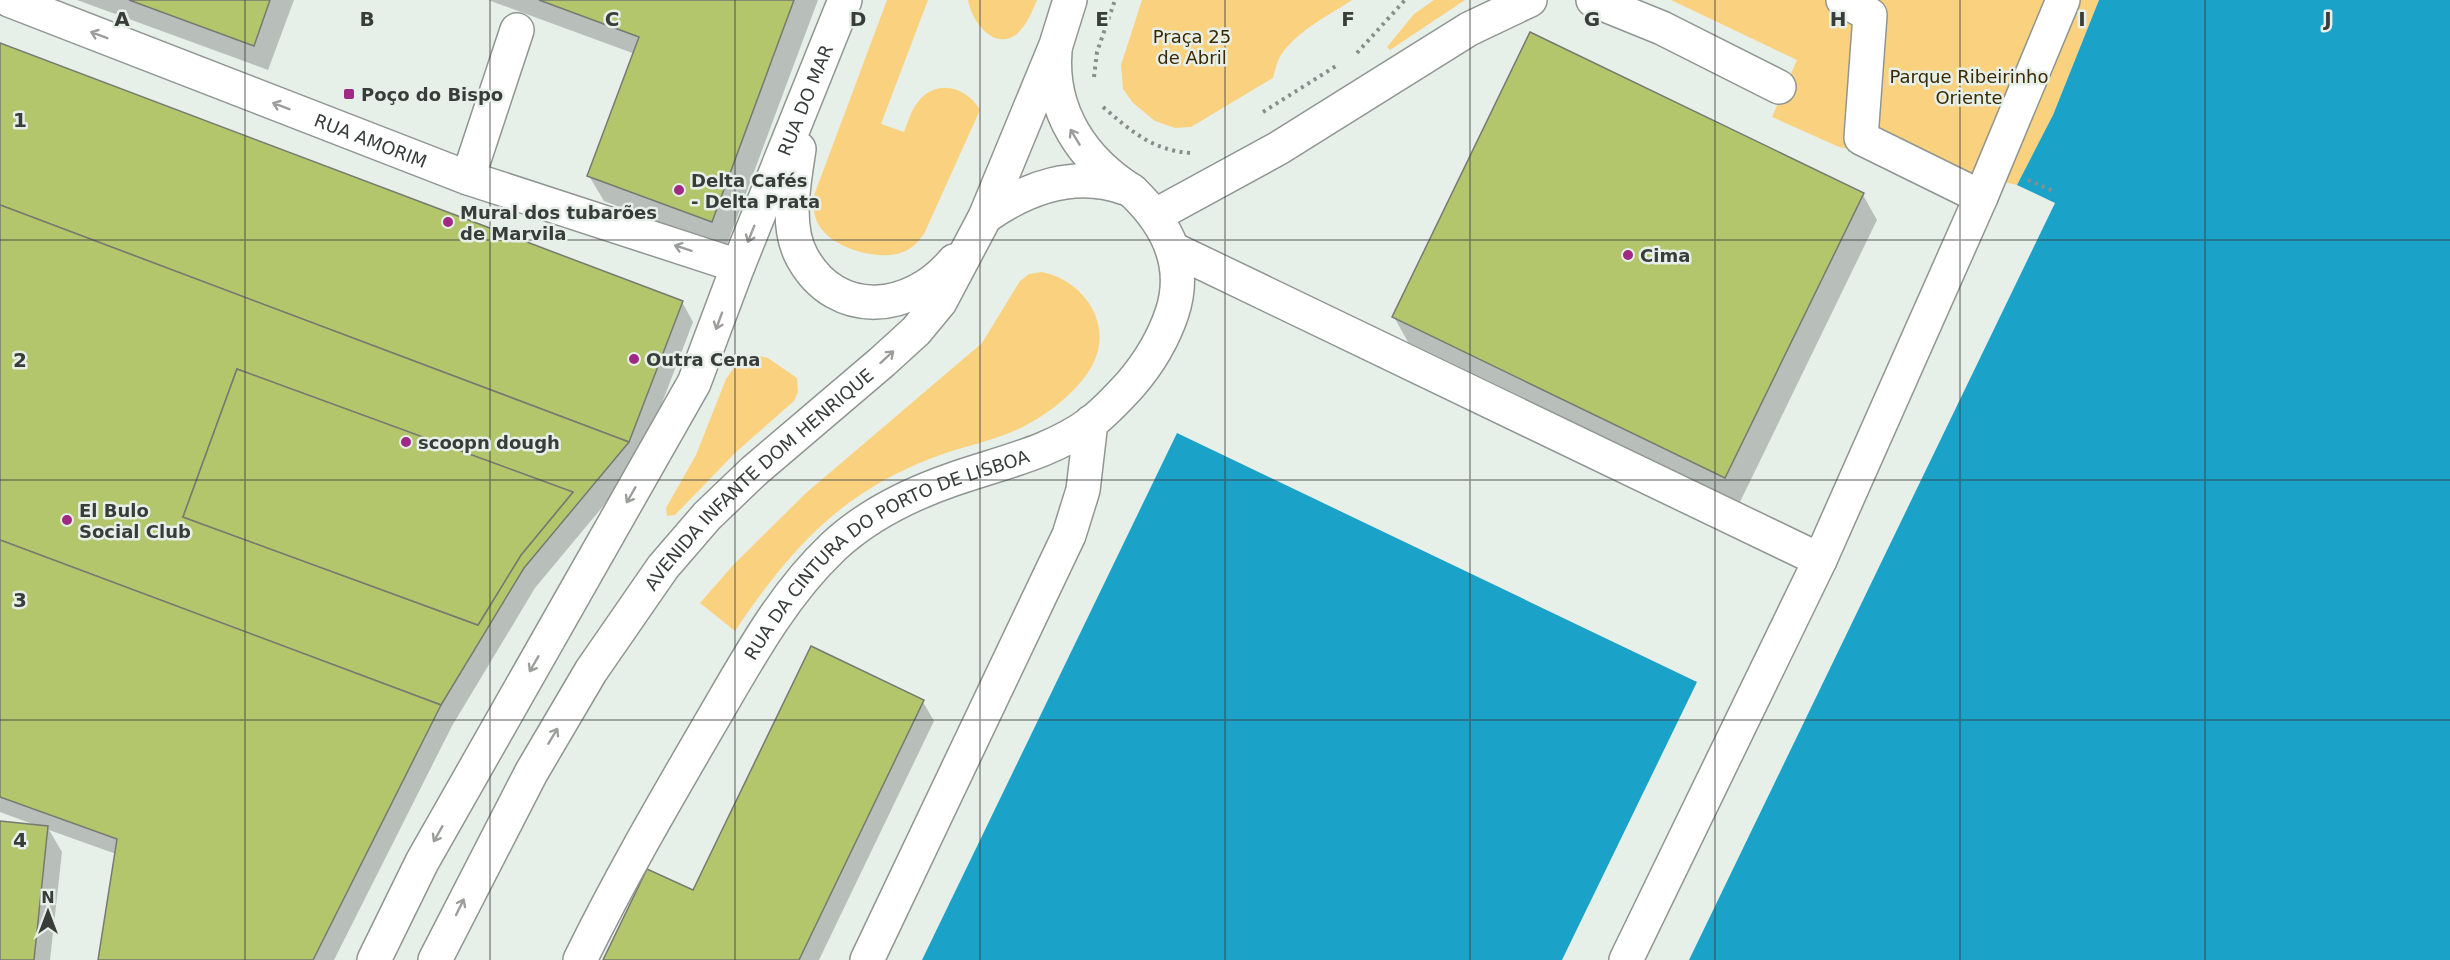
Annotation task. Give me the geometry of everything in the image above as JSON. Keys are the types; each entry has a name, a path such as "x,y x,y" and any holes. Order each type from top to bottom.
{"main road":[{"name":"RUA AMORIM","path":"9,0 468,178 738,266"},
{"name":"RUA DO MAR","path":"738,266 845,0"},
{"name":"AVENIDA INFANTE DOM HENRIQUE","path":"435,960 531,772 591,671 663,567 707,516 754,471 916,331 940,302 981,226 1056,45 1070,0"},
{"path":"1166,234 1277,149 1469,29 1530,0"},
{"path":"1593,0 1662,28 1779,87"},
{"path":"1626,960 1820,560 1981,197 2063,0"},
{"path":"1862,5 1861,138 1981,197"},
{"path":"468,178 517,30"},
{"path":"1056,45 1055,80 1059,97 1064,114 1082,148 1113,179 1132,191 1166,234 1820,560"},
{"path":"813,83 798,159 793,195 793,224 801,256 831,291 843,298 865,303 902,297 925,288 945,273 981,226 1025,192 1058,183 1095,182 1132,191"},
{"name":"RUA DA CINTURA DO PORTO DE LISBOA","path":"580,960 615,887 745,665 794,593 832,547 906,497 1056,443 1091,422 1117,399 1144,369 1165,334 1178,291 1178,272 1166,234"},
{"path":"374,960 422,862 694,383 738,266"},
{"path":"867,960 1069,535 1083,490 1091,422"}],"path":[{"path":"1095,84 1097,52 1115,0"},
{"path":"1355,54 1405,0"},
{"path":"1258,115 1339,64"},
{"path":"1082,148 1101,105 1133,132 1160,148 1193,153 1202,150"},
{"path":"2021,177 2053,191"}],"green space":[{"path":"887,0 928,0 881,124 904,132 918,102 933,90 942,88 959,91 974,102 980,110 924,234 915,245 906,251 884,255 851,249 832,239 817,221 813,198"},
{"path":"968,0 1037,0 1022,29 1014,36 998,39 990,35 978,23"},
{"name":"Praça 25 de Abril","path":"1142,0 1352,0 1295,39 1280,57 1273,78 1191,127 1175,128 1155,121 1133,103 1123,89 1121,65"},
{"path":"1434,0 1465,0 1390,50 1387,47 1414,14"},
{"name":"Parque Ribeirinho Oriente","path":"1671,0 2099,0 2053,115 2017,185 1839,147 1772,117 1797,60"},
{"path":"1042,272 1070,284 1081,294 1097,319 1100,333 1093,364 1068,396 1025,426 918,464 860,495 823,524 791,557 735,631 700,603 734,564 806,493 982,343 1020,281 1029,274"},
{"path":"755,355 768,358 797,378 798,392 794,401 735,453 675,515 667,516 666,508 696,455 726,379 738,362"}],"water":[{"path":"2099,0 2450,0 2450,960 1689,960 2055,203 2017,185 2053,115"},
{"path":"1177,433 1697,682 1562,960 922,960"}],"building":[{"path":"129,0 270,0 254,46"},
{"path":"539,0 794,0 712,222 587,176 639,37"},
{"name":"Cima","path":"1530,32 1864,193 1725,478 1392,317"},
{"path":"0,43 683,301 629,442 0,205"},
{"path":"0,205 629,442 524,568 441,705 0,540","holes":["237,369 573,492 521,555 478,625 183,517"]},
{"path":"237,369 573,492 521,555 478,625 183,517"},
{"path":"0,540 441,705 313,960 98,960 117,839 0,797"},
{"path":"811,646 924,700 799,960 603,960 647,869 693,890"},
{"path":"0,821 48,826 34,960 0,960"}],"place":[{"name":"Poço do Bispo","path":"349,94"},
{"name":"Delta Cafés - Delta Prata","path":"679,190"},
{"name":"Mural dos tubarões de Marvila","path":"448,222"},
{"name":"Cima","path":"1628,255"},
{"name":"Outra Cena","path":"634,359"},
{"name":"scoopn dough","path":"406,442"},
{"name":"El Bulo Social Club","path":"67,520"}]}
